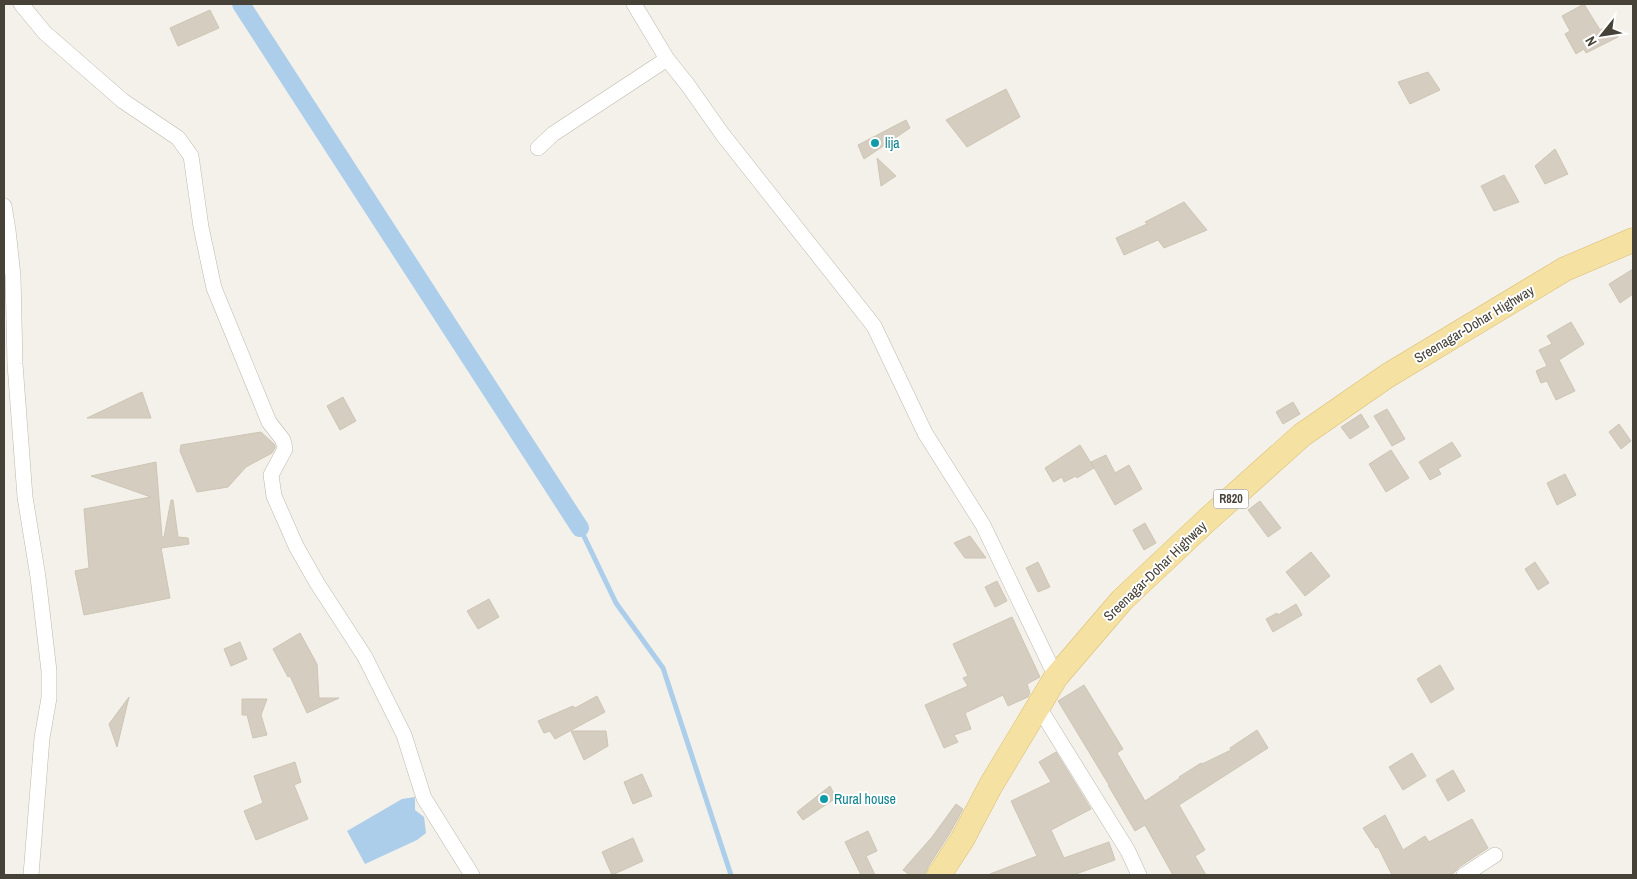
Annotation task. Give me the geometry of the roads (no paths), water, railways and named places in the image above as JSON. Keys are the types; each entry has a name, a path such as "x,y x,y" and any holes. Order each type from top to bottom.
{"main road":[{"name":"Sreenagar-Dohar Highway","path":"939,875 962,840 991,786 1056,677 1122,600 1206,522 1302,435 1388,376 1565,269 1633,240"}],"street":[{"path":"21,4 45,33 74,59 123,100 178,138 192,156 201,227 214,288 269,422 283,440 284,449 271,475 274,496 296,546 317,583 370,665 404,735 424,798 472,875"},
{"path":"634,4 667,59 723,135 874,326 925,433 983,525 1056,677"},
{"path":"538,148 553,134 667,59"},
{"path":"4,206 13,276 14,364 25,497 38,577 49,671 49,698 42,738 31,875"},
{"path":"1038,706 1128,851 1139,875"},
{"path":"1464,875 1494,855"}],"water":[{"path":"415,797 415,810 424,817 426,833 417,840 365,864 347,831 402,799"}],"waterway":[{"path":"241,4 580,528"},
{"path":"580,528 616,603 663,668 731,875"}],"place":[{"name":"lija","path":"875,143"},
{"name":"Rural house","path":"824,799"}]}
